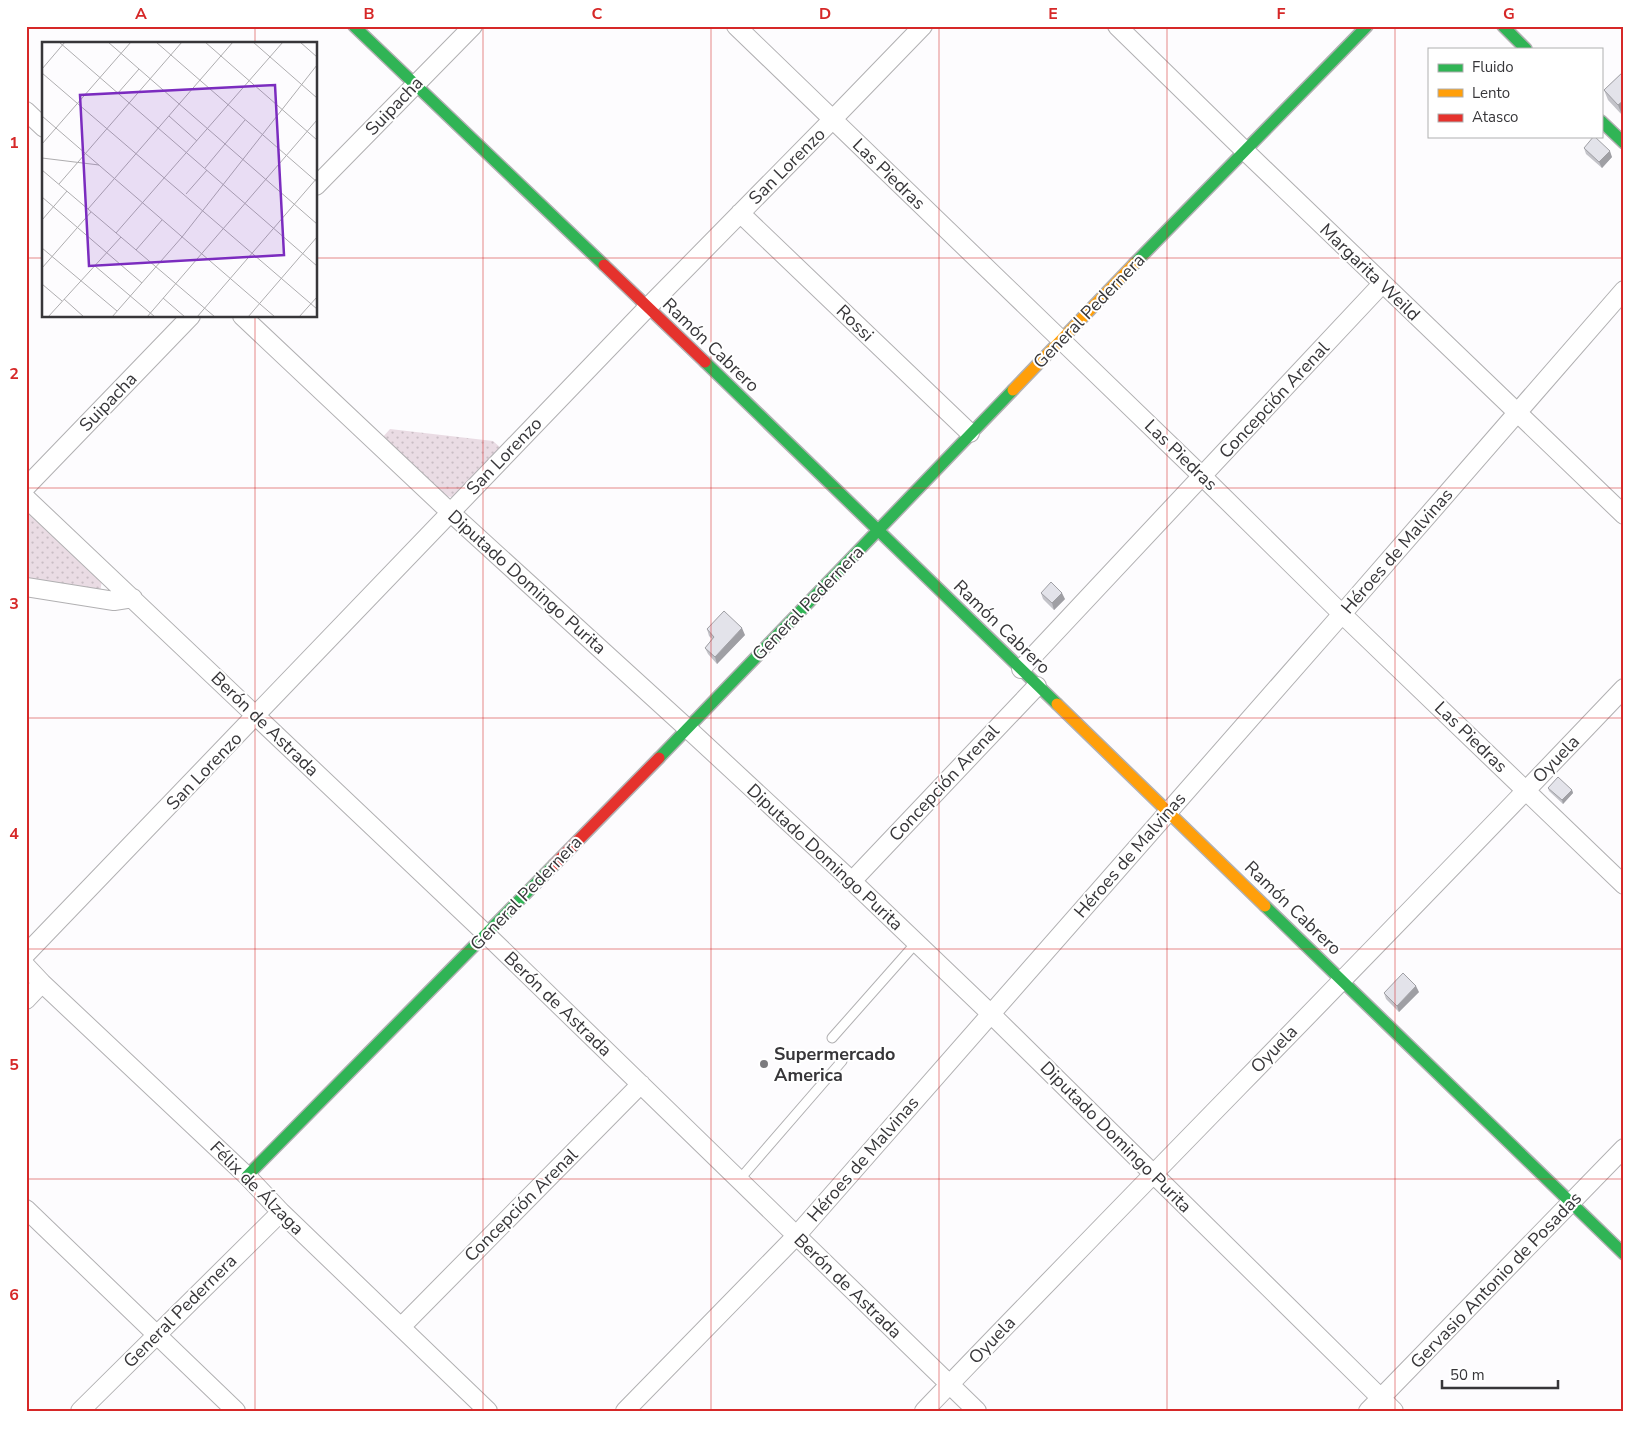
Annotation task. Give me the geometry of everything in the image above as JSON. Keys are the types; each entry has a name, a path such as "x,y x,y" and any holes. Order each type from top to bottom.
{"street":[{"name":"Ramón Cabrero","path":"354,26 648,307 1624,1254"},
{"name":"Suipacha","path":"318,184 473,26"},
{"name":"Las Piedras","path":"736,26 1624,885"},
{"name":"San Lorenzo","path":"26,954 257,716 648,307 923,26"},
{"name":"Margarita Weild","path":"1117,26 1382,284 1624,515"},
{"name":"General Pedernera","path":"247,1176 687,728 1244,150 1367,26"},
{"path":"1503,26 1525,48"},
{"path":"26,111 42,126"},
{"path":"1602,122 1624,143"},
{"name":"Rossi","path":"740,213 970,433"},
{"name":"Concepción Arenal","path":"1021,670 1382,284"},
{"name":"Héroes de Malvinas","path":"625,1411 796,1236 1624,290"},
{"name":"Suipacha","path":"26,487 189,318"},
{"name":"Diputado Domingo Purita","path":"244,318 450,512 852,881 991,1014 1394,1411"},
{"name":"Berón de Astrada","path":"26,498 486,934 976,1411"},
{"path":"26,587 114,601 132,598"},
{"name":"Concepción Arenal","path":"852,881 1037,686"},
{"name":"Oyuela","path":"924,1411 1624,688"},
{"name":"Félix de Álzaga","path":"26,966 247,1176 280,1212 488,1411"},
{"path":"26,1000 42,983"},
{"name":"Concepción Arenal","path":"401,1327 641,1084"},
{"name":"Gervasio Antonio de Posadas","path":"1368,1411 1624,1148"},
{"path":"26,1210 236,1411"},
{"name":"General Pedernera","path":"80,1411 280,1212"}],"lane":[{"path":"832,1038 916,943"},
{"path":"739,1180 842,1061"}],"shaded area":[{"path":"390,429 493,441 502,449 457,495 452,497 444,496 382,438"},
{"path":"26,512 102,580 100,593 26,579"}],"building":[{"path":"1624,71 1624,100 1618,105 1604,90"},
{"path":"1592,138 1596,138 1610,151 1599,162 1584,148"},
{"path":"1051,582 1062,593 1052,603 1041,593"},
{"path":"724,611 742,628 715,657 705,648 714,637 707,629"},
{"path":"1558,777 1572,790 1562,800 1548,788"},
{"path":"1403,973 1416,986 1397,1006 1384,993"}],"traffic: fast":[{"path":"354,26 604,265"},
{"path":"1134,264 1367,26"},
{"path":"1503,26 1525,48"},
{"path":"1602,122 1624,143"},
{"path":"705,362 1057,704"},
{"path":"659,758 1013,390"},
{"path":"247,1176 554,865"},
{"path":"1265,906 1624,1254"}],"traffic: slow":[{"path":"1013,390 1134,264"},
{"path":"1057,704 1265,906"}],"traffic: jam":[{"path":"604,265 705,362"},
{"path":"554,865 659,758"}],"place":[{"name":"Supermercado America","path":"764,1064"}]}
